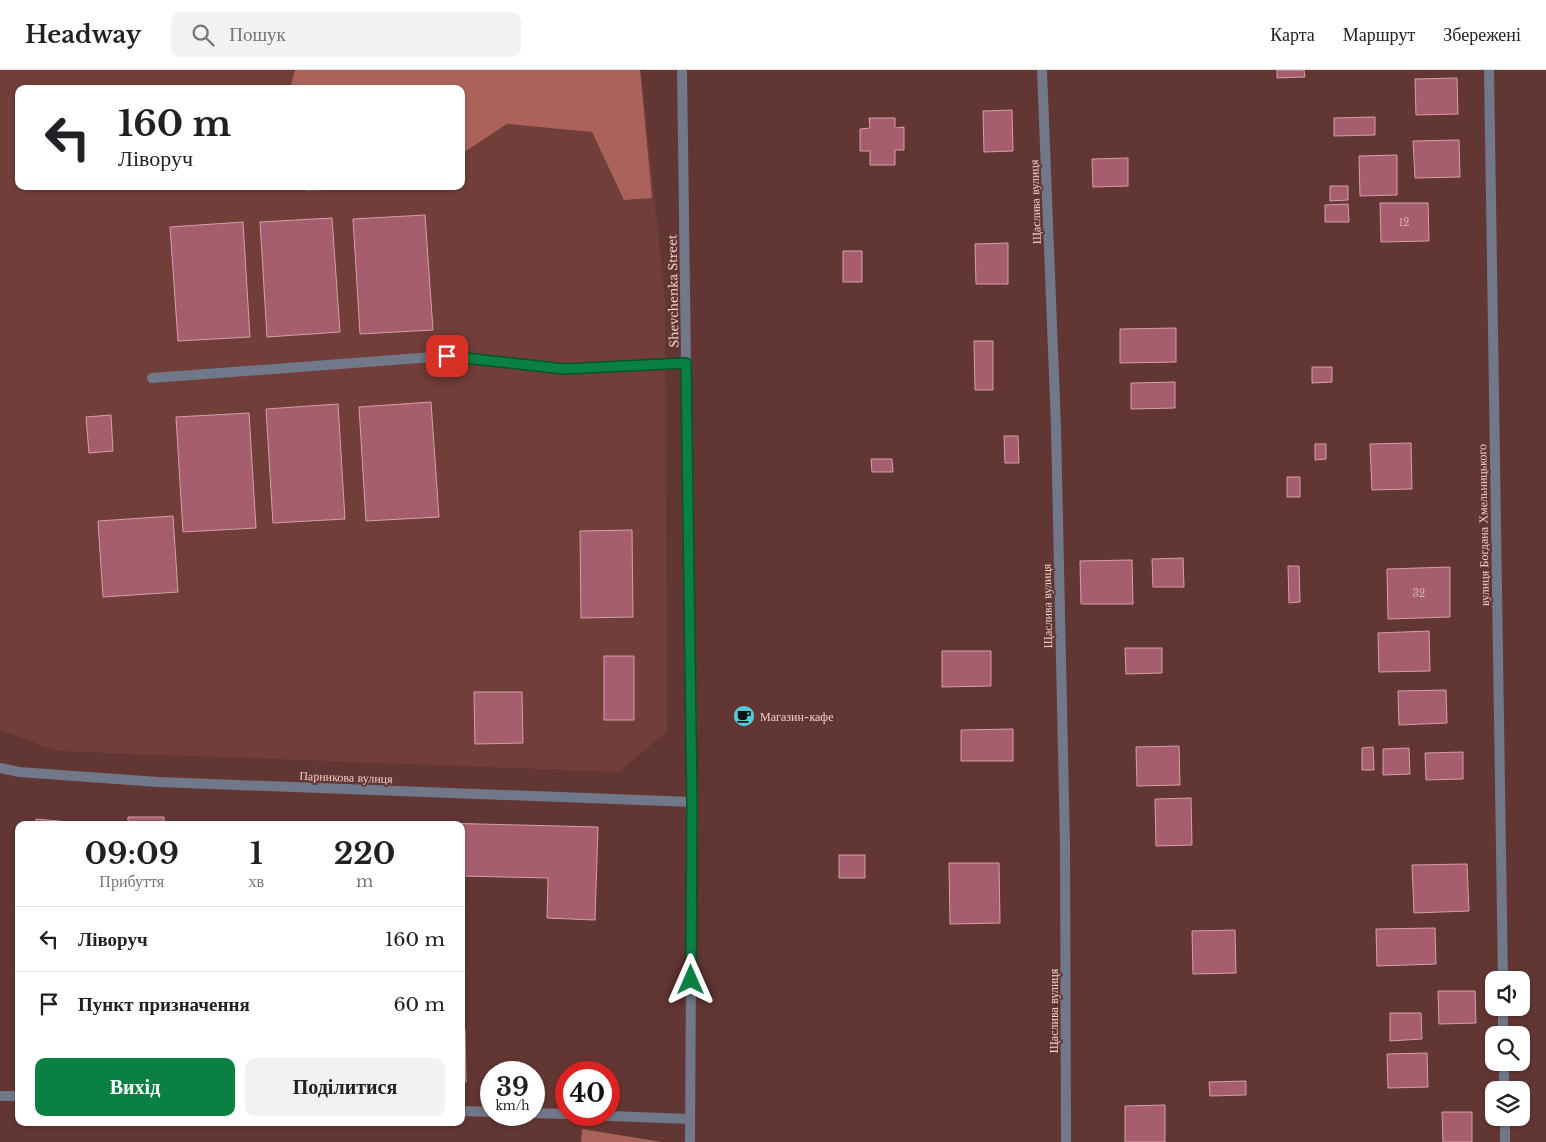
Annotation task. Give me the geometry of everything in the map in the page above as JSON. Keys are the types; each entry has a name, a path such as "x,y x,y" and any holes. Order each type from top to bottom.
{"street":[{"name":"Shevchenka Street","path":"682,70 692,802 690,1142"},
{"name":"Щаслива вулиця","path":"1042,70 1056,427 1065,845 1066,1142"},
{"name":"вулиця Богдана Хмельницького","path":"1489,70 1503,971"},
{"path":"152,378 447,356 564,369 686,363"},
{"name":"Парникова вулиця","path":"0,768 19,772 158,782 692,802"},
{"path":"0,1096 15,1096"},
{"path":"465,1111 480,1112"},
{"path":"620,1116 690,1118"},
{"path":"1505,1126 1505,1142"}],"shaded area":[{"path":"0,70 641,70 665,299 667,731 619,772 57,751 0,730"},
{"path":"295,70 640,70 652,198 624,200 592,132 507,124 465,151 465,85 291,85"},
{"path":"582,1129 662,1142 581,1142"}],"building":[{"path":"1277,70 1304,70 1305,77 1277,78"},
{"path":"1457,78 1458,114 1416,115 1415,79"},
{"path":"1012,110 1013,151 984,152 983,111"},
{"path":"1375,117 1375,135 1334,136 1334,118"},
{"path":"869,118 895,118 895,128 904,127 904,150 895,150 895,165 870,165 870,151 860,151 860,129 870,128"},
{"path":"1459,140 1460,177 1415,178 1413,141"},
{"path":"1397,155 1397,195 1360,196 1359,156"},
{"path":"1128,158 1128,186 1093,187 1092,159"},
{"path":"1330,186 1348,186 1348,200 1330,201"},
{"path":"1380,203 1428,203 1429,241 1381,242"},
{"path":"1348,204 1349,222 1325,222 1325,205"},
{"path":"425,215 433,330 360,334 353,219"},
{"path":"332,218 340,332 267,337 260,222"},
{"path":"243,222 250,337 178,341 170,227"},
{"path":"1008,243 1008,284 976,284 975,244"},
{"path":"843,251 862,251 862,282 843,282"},
{"path":"1176,328 1176,362 1120,363 1120,329"},
{"path":"974,341 993,341 993,390 975,390"},
{"path":"1312,367 1332,367 1332,382 1312,383"},
{"path":"1175,382 1175,408 1131,409 1131,383"},
{"path":"431,402 439,517 366,521 359,407"},
{"path":"338,404 345,519 273,523 266,409"},
{"path":"249,413 256,528 183,532 176,417"},
{"path":"111,415 113,451 89,453 86,417"},
{"path":"1004,436 1018,436 1019,463 1005,463"},
{"path":"1411,443 1412,489 1372,490 1370,444"},
{"path":"1315,444 1326,444 1326,459 1315,460"},
{"path":"871,459 892,459 893,472 872,472"},
{"path":"1287,477 1300,477 1300,497 1287,497"},
{"path":"173,516 178,592 103,597 98,521"},
{"path":"632,530 633,617 581,618 580,531"},
{"path":"1183,558 1184,587 1153,587 1152,559"},
{"path":"1132,560 1133,604 1081,604 1080,561"},
{"path":"1288,566 1299,566 1300,602 1289,603"},
{"path":"1450,567 1450,617 1388,619 1387,569"},
{"path":"1429,631 1430,671 1379,672 1378,633"},
{"path":"1125,648 1162,648 1162,673 1126,674"},
{"path":"942,651 991,651 991,686 942,687"},
{"path":"604,656 634,656 634,720 604,720"},
{"path":"1446,690 1447,723 1399,725 1398,691"},
{"path":"474,692 522,692 523,743 475,744"},
{"path":"1013,729 1013,761 961,761 961,730"},
{"path":"1179,746 1180,785 1137,786 1136,747"},
{"path":"1373,747 1374,770 1362,770 1362,748"},
{"path":"1409,748 1410,774 1383,775 1383,749"},
{"path":"1463,752 1463,779 1426,780 1425,753"},
{"path":"1191,798 1192,845 1156,846 1155,799"},
{"path":"128,817 164,817 164,821 128,821"},
{"path":"36,819 58,821 36,821"},
{"path":"465,824 598,827 595,920 547,918 548,878 465,876"},
{"path":"839,855 865,855 865,878 839,878"},
{"path":"949,863 999,863 1000,923 950,924"},
{"path":"1467,864 1469,911 1414,913 1412,865"},
{"path":"1435,928 1436,964 1377,966 1376,929"},
{"path":"1235,930 1236,973 1193,974 1192,931"},
{"path":"1438,991 1475,991 1476,1023 1439,1024"},
{"path":"1390,1013 1421,1013 1422,1039 1390,1041"},
{"path":"465,1029 466,1082 465,1082"},
{"path":"1427,1053 1428,1087 1388,1088 1387,1054"},
{"path":"1246,1081 1246,1095 1210,1096 1209,1082"},
{"path":"1165,1105 1165,1142 1125,1142 1125,1106"},
{"path":"1442,1112 1472,1112 1472,1142 1443,1142"}],"place":[{"name":"Магазин-кафе","path":"744,716"}],"route":[{"path":"447,356 564,369 686,363 692,802 691,980"}]}
